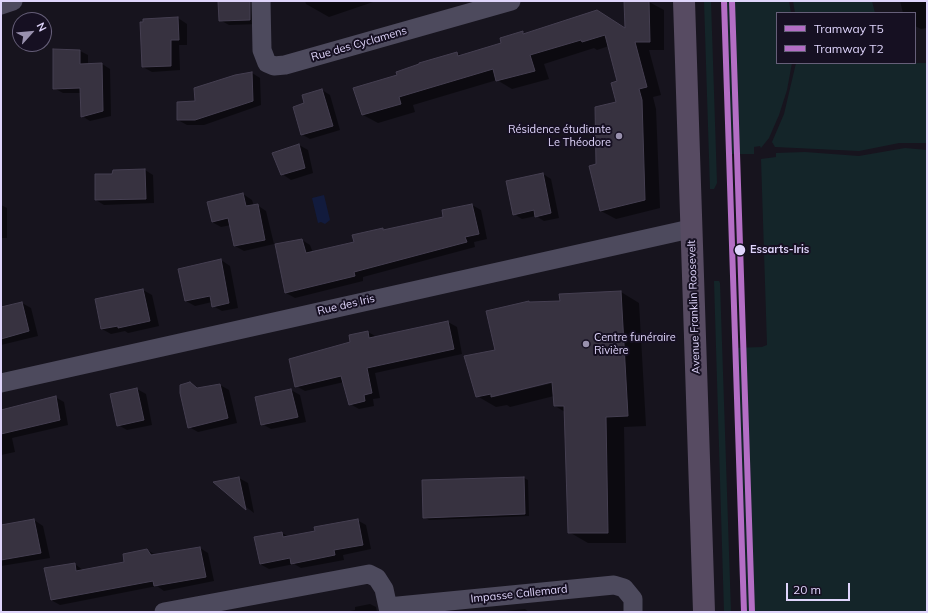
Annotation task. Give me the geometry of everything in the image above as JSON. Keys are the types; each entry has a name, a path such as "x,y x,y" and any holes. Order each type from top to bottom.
{"main road":[{"name":"Avenue Franklin Roosevelt","path":"684,1 690,229 704,612"}],"street":[{"path":"1,5 13,1"},
{"name":"Rue des Cyclamens","path":"261,1 262,50 267,63 274,66 285,65 511,1"},
{"name":"Rue des Iris","path":"1,382 690,229"},
{"name":"Impasse Callemard","path":"164,612 369,574 377,578 384,589 388,610 614,585 624,588 633,599 633,612"}],"shaded area":[{"path":"704,1 711,1 717,183 714,189 710,189"},
{"path":"722,1 789,1 791,12 776,12 776,64 792,64 787,90 779,115 769,138 761,148 760,146 754,147 754,154 727,154"},
{"path":"793,1 872,1 875,12 795,12"},
{"path":"927,63 927,143 899,143 859,151 775,147 772,142 784,114 796,64"},
{"path":"905,148 927,150 927,612 741,612 733,348 762,347 767,345 761,159 776,157 776,153 805,152 859,156"},
{"path":"714,281 719,281 720,283 731,612 724,612"}],"water":[{"path":"324,195 330,220 325,224 321,222 318,223 312,198"}],"building":[{"path":"218,1 250,1 250,20 219,21"},
{"path":"624,1 649,1 650,42 635,42 647,87 639,89 642,100 645,200 600,211 589,166 596,164 595,107 616,102 611,83 617,81 605,35 582,42 581,40 530,55 535,71 496,81 493,69 399,97 401,104 362,115 353,88 397,75 396,72 419,63 457,52 458,56 501,43 500,38 523,31 523,34 597,10 625,28"},
{"path":"178,17 179,40 171,40 171,66 142,67 140,22 143,22 143,19"},
{"path":"53,49 80,50 80,64 102,63 103,111 81,117 80,88 53,89"},
{"path":"252,72 253,101 195,120 177,120 177,102 195,101 194,88 235,75"},
{"path":"322,89 333,126 301,135 293,107 304,103 302,95"},
{"path":"299,144 305,168 281,175 272,153"},
{"path":"145,169 146,199 95,200 95,174 112,174 113,170"},
{"path":"543,173 551,213 535,217 534,210 513,215 506,181"},
{"path":"243,193 246,206 258,204 265,240 234,246 228,218 212,222 207,202"},
{"path":"472,204 479,234 465,237 467,242 354,272 355,276 285,293 275,244 302,239 306,253 354,242 352,235 443,217 442,210"},
{"path":"221,259 229,303 212,307 210,296 185,301 178,269"},
{"path":"143,289 150,321 118,328 118,326 101,329 95,299"},
{"path":"621,291 628,416 606,417 608,533 568,533 564,406 554,406 552,382 491,397 491,394 476,397 464,356 495,350 486,311 529,301 560,301 559,294"},
{"path":"22,302 29,331 1,339 1,307"},
{"path":"448,321 454,349 367,368 372,393 364,395 365,401 349,405 341,376 295,387 289,359 350,342 349,335 368,331 369,338"},
{"path":"190,382 197,388 220,384 228,418 188,428 180,393 180,385"},
{"path":"137,388 144,420 117,426 110,394"},
{"path":"291,389 298,417 261,425 255,397"},
{"path":"56,396 60,420 1,434 1,410"},
{"path":"239,477 246,510 213,482"},
{"path":"524,477 525,514 423,518 422,480"},
{"path":"34,519 41,553 1,560 1,525"},
{"path":"358,519 363,545 334,550 335,555 291,564 290,558 260,564 254,537 282,532 283,537 315,531 314,527"},
{"path":"200,547 206,577 154,586 153,581 51,600 44,568 75,563 76,571 124,562 123,554 147,549 151,555"}],"tram line":[{"name":"T2","path":"724,1 744,612"},
{"name":"T5","path":"732,1 752,612"}],"place":[{"name":"Résidence étudiante Le Théodore","path":"619,136"},
{"name":"Essarts-Iris","path":"740,250"},
{"name":"Centre funéraire Rivière","path":"586,344"}]}
